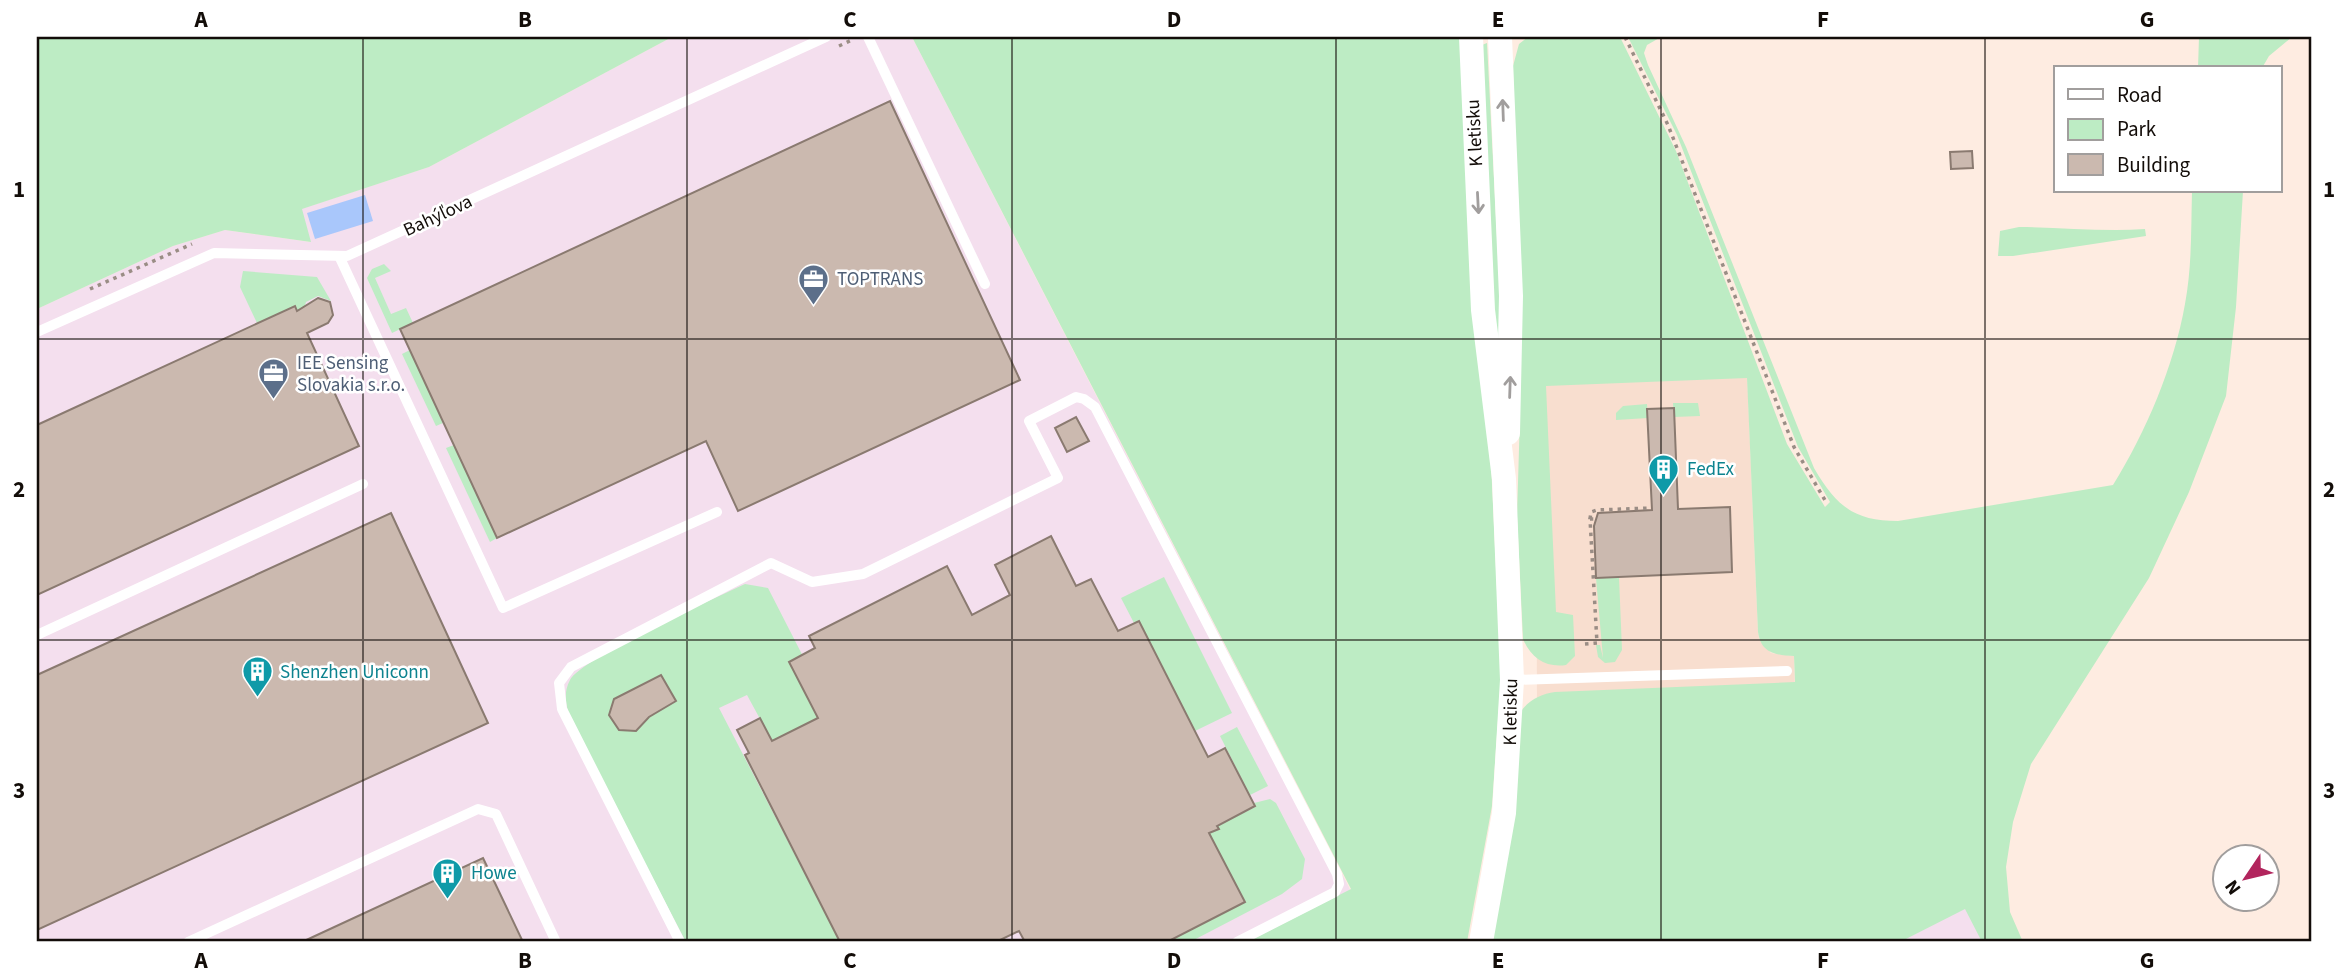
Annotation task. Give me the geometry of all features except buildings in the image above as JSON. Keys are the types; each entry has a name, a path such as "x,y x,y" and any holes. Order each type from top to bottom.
{"street":[{"name":"K letisku","path":"1471,37 1483,310 1504,479 1512,681 1504,813 1482,942"},
{"name":"K letisku","path":"1500,37 1511,296 1511,384 1504,479"}],"lane":[{"name":"Bahýľova","path":"37,332 197,258 214,253 340,258 377,244 826,37"},
{"path":"868,37 985,284"},
{"path":"340,258 503,608 717,512"},
{"path":"680,942 562,709 559,683 564,674 595,652 771,563 812,582 863,574 1058,478 1029,421 1076,397 1095,407 1337,874 1339,884 1335,892 1237,942"},
{"path":"37,635 363,484"},
{"path":"1512,681 1787,671"},
{"path":"188,942 478,809 496,814 556,942"}],"path":[{"path":"1625,37 1668,125 1794,447 1826,502"},
{"path":"1585,644 1597,643 1591,512 1597,509 1651,508"}],"shaded area":[{"path":"672,37 912,37 1377,942 37,942 37,309 173,246 225,230 310,242 301,209 429,167"},
{"path":"1747,373 1758,632 1759,638 1771,653 1794,656 1795,690 1537,714 1536,381"},
{"path":"1939,869 1993,942 1835,942"}],"green space":[{"path":"37,37 672,37 429,167 302,209 311,242 225,230 173,246 37,309"},
{"path":"912,37 1461,37 1491,463 1501,676 1492,806 1467,942 1247,942 1351,889"},
{"path":"1528,37 1620,37 1676,151 1787,444 1825,507 1830,502 1798,447 1677,135 1628,37 1661,37 1647,45 1644,53 1648,65 1686,147 1814,468 1839,501 1848,509 1869,518 1898,521 2113,485 2137,443 2174,351 2189,276 2192,192 2243,192 2236,307 2226,396 2189,492 2149,578 2031,764 2013,822 2006,867 2010,912 2023,942 1982,942 1965,909 1900,942 1488,942 1520,713 1531,701 1555,692 1795,682 1794,656 1770,652 1762,644 1758,632 1747,378 1546,386 1556,612 1573,615 1575,656 1566,665 1552,665 1530,652 1523,639 1517,516 1520,415 1513,66 1519,44"},
{"path":"2199,37 2292,37 2269,56 2263,66 2198,66"},
{"path":"1487,43 1503,355 1496,355 1482,45"},
{"path":"2019,227 2145,229 2146,236 1998,256 2000,231"},
{"path":"384,264 391,271 375,278 391,314 406,308 413,323 392,333 367,278 372,269"},
{"path":"243,271 317,277 331,301 318,296 306,302 301,319 295,306 257,323 240,287"},
{"path":"410,350 443,423 436,426 402,354"},
{"path":"1673,403 1698,403 1700,416 1674,417"},
{"path":"1647,404 1648,418 1616,420 1616,413 1623,406"},
{"path":"454,445 497,538 490,542 446,448"},
{"path":"1164,577 1232,713 1195,731 1139,621 1134,623 1121,598"},
{"path":"1619,577 1622,650 1615,662 1605,663 1598,657 1596,645 1600,645 1603,658 1596,578"},
{"path":"745,584 768,588 831,711 772,741 747,695 719,708 840,942 686,942 571,722 568,711 566,696 570,680 598,657"},
{"path":"1237,727 1268,786 1250,795 1220,736"},
{"path":"1270,799 1276,803 1305,859 1302,879 1282,894 1190,942 1167,942 1244,902 1209,833 1219,829 1217,826 1255,807 1254,803"}],"water":[{"path":"365,195 373,221 315,239 307,213"}],"place":[{"name":"TOPTRANS","path":"814,306"},
{"name":"IEE Sensing Slovakia s.r.o.","path":"274,401"},
{"name":"FedEx","path":"1664,496"},
{"name":"Shenzhen Uniconn","path":"257,699"},
{"name":"Howe","path":"448,900"}]}
